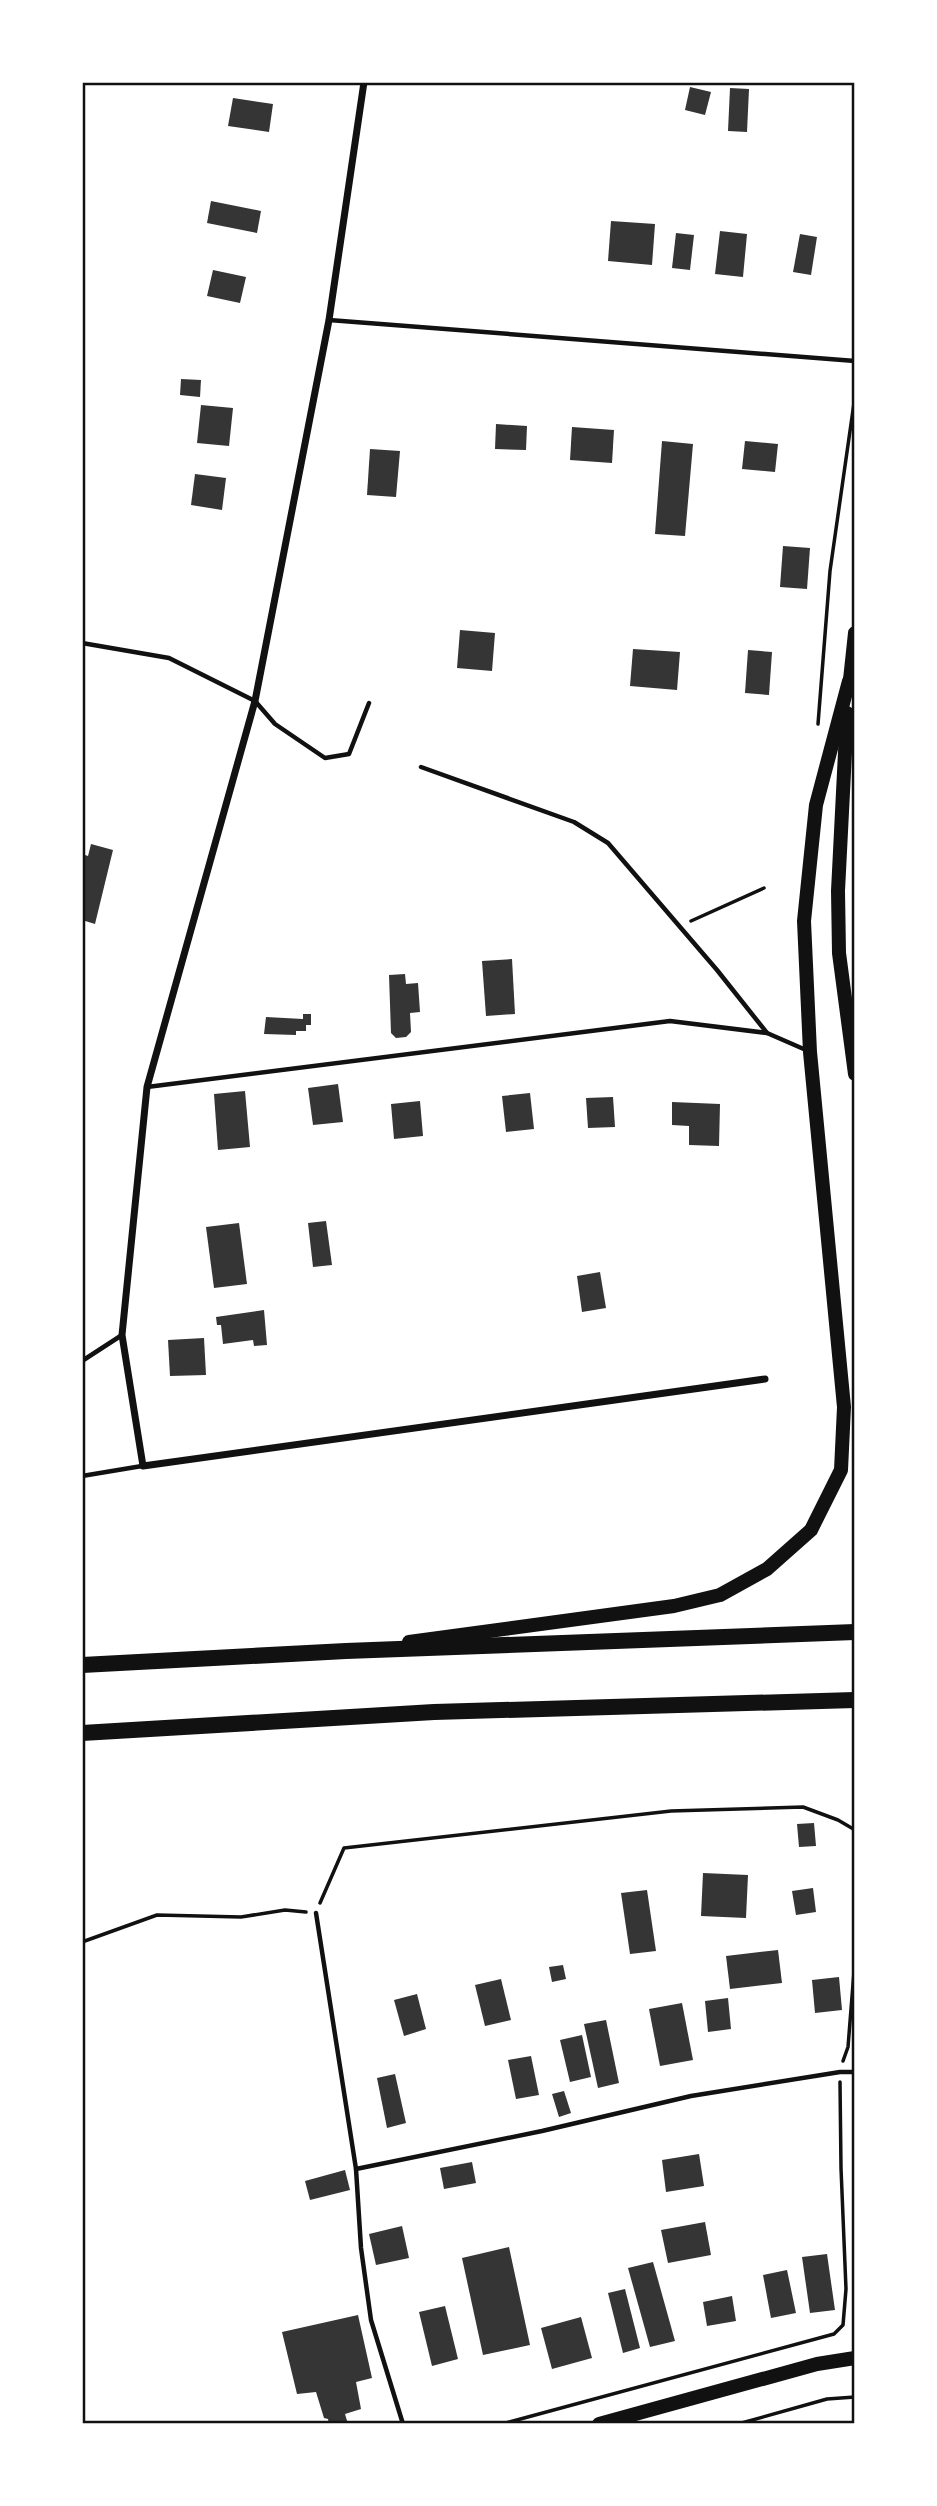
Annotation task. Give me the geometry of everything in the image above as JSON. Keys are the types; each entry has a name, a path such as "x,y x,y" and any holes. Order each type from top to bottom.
{"highway":[{"path":"82,1665 346,1651 855,1632"},
{"path":"82,1733 435,1712 855,1700"}],"main road":[{"path":"855,633 849,681 838,891 839,953 855,1074"},
{"path":"849,681 855,720"},
{"path":"346,1651 674,1606 720,1595 767,1569 811,1530 841,1470 844,1406 810,1052 804,920 815,818 849,681"},
{"path":"599,2424 804,2367 855,2358"}],"street":[{"path":"364,82 329,320 255,701 147,1087 122,1335 143,1466 765,1379"}],"lane":[{"path":"329,320 855,360"},
{"path":"82,643 169,658 255,701 275,724 325,758 349,754 369,703"},
{"path":"421,767 574,822 608,843 767,1033"},
{"path":"147,1087 670,1021 767,1033 810,1052"},
{"path":"83,1361 122,1335"},
{"path":"82,1476 143,1466"},
{"path":"316,1913 356,2169 361,2248 371,2320 403,2424"},
{"path":"356,2169 542,2131 691,2096 840,2072 855,2072"}],"path":[{"path":"817,735 830,571 855,396"},
{"path":"680,926 764,888"},
{"path":"82,1942 157,1915 241,1917 285,1910 316,1913 344,1848 671,1811 803,1807 838,1820 855,1830"},
{"path":"502,2424 834,2334 844,2325 846,2290 840,2072 848,2047 855,1959"},
{"path":"738,2424 827,2399 855,2397"}],"building":[{"path":"690,87 711,92 705,115 685,110"},
{"path":"730,88 749,89 747,132 728,131"},
{"path":"233,98 273,104 269,132 228,126"},
{"path":"211,201 261,211 257,233 207,223"},
{"path":"611,221 655,224 652,265 608,261"},
{"path":"720,231 747,234 743,277 715,274"},
{"path":"676,233 694,235 690,270 672,268"},
{"path":"800,234 817,237 811,275 793,272"},
{"path":"213,270 246,277 240,303 207,296"},
{"path":"181,379 201,380 200,397 180,395"},
{"path":"201,405 233,408 229,446 197,443"},
{"path":"496,424 527,426 526,450 495,449"},
{"path":"572,427 614,430 612,463 570,460"},
{"path":"662,441 693,444 685,536 655,534"},
{"path":"745,441 778,444 775,472 742,469"},
{"path":"370,449 400,451 396,497 367,495"},
{"path":"195,474 226,478 222,510 191,505"},
{"path":"783,546 810,548 807,589 780,587"},
{"path":"460,630 495,633 492,671 457,668"},
{"path":"633,649 680,652 677,690 630,686"},
{"path":"748,650 772,652 769,695 745,693"},
{"path":"91,844 113,850 95,924 82,920 82,854 88,856"},
{"path":"512,959 515,1014 486,1016 482,961"},
{"path":"405,974 406,984 418,983 420,1012 410,1013 411,1032 406,1037 396,1038 391,1033 389,975"},
{"path":"303,1014 311,1014 311,1025 306,1025 306,1031 296,1031 296,1035 264,1034 266,1017 303,1019"},
{"path":"338,1084 343,1122 313,1125 308,1088"},
{"path":"245,1091 250,1147 218,1150 214,1094"},
{"path":"530,1093 534,1129 506,1132 502,1096"},
{"path":"613,1097 615,1127 588,1128 586,1098"},
{"path":"420,1101 423,1136 394,1139 391,1104"},
{"path":"672,1102 720,1104 719,1146 689,1145 689,1126 672,1125"},
{"path":"326,1221 332,1265 313,1267 308,1223"},
{"path":"239,1223 247,1284 214,1288 206,1227"},
{"path":"600,1272 606,1308 582,1312 577,1276"},
{"path":"264,1310 267,1345 254,1346 253,1340 223,1344 221,1325 217,1325 216,1317"},
{"path":"204,1338 206,1375 170,1376 168,1340"},
{"path":"814,1823 816,1846 799,1847 797,1824"},
{"path":"703,1873 748,1875 746,1918 701,1916"},
{"path":"813,1888 816,1912 796,1915 792,1891"},
{"path":"647,1890 656,1951 630,1954 621,1893"},
{"path":"778,1950 782,1983 730,1989 726,1956"},
{"path":"563,1965 566,1979 552,1982 549,1967"},
{"path":"839,1977 842,2010 815,2013 812,1980"},
{"path":"501,1979 511,2020 485,2026 475,1985"},
{"path":"417,1994 426,2029 404,2036 394,2000"},
{"path":"728,1998 731,2029 708,2032 705,2001"},
{"path":"682,2003 693,2060 660,2066 649,2009"},
{"path":"606,2020 619,2083 598,2088 584,2024"},
{"path":"582,2035 591,2077 570,2082 560,2040"},
{"path":"531,2056 539,2095 516,2099 508,2060"},
{"path":"395,2074 406,2123 387,2128 377,2078"},
{"path":"564,2091 571,2113 559,2117 552,2094"},
{"path":"699,2154 704,2186 666,2192 662,2160"},
{"path":"472,2162 476,2183 444,2189 440,2168"},
{"path":"345,2170 350,2190 310,2200 305,2181"},
{"path":"705,2222 711,2255 668,2263 661,2230"},
{"path":"402,2226 409,2258 376,2265 369,2234"},
{"path":"509,2247 530,2345 483,2355 462,2258"},
{"path":"827,2254 835,2310 810,2313 802,2257"},
{"path":"653,2262 675,2341 650,2347 628,2268"},
{"path":"787,2270 796,2313 771,2318 763,2275"},
{"path":"625,2289 640,2348 623,2353 608,2293"},
{"path":"732,2296 736,2321 707,2326 703,2302"},
{"path":"445,2306 458,2359 432,2366 419,2312"},
{"path":"358,2315 372,2378 356,2382 361,2409 345,2414 348,2424 329,2424 328,2419 324,2418 316,2392 297,2394 282,2332"},
{"path":"581,2317 592,2358 552,2369 541,2328"}]}
